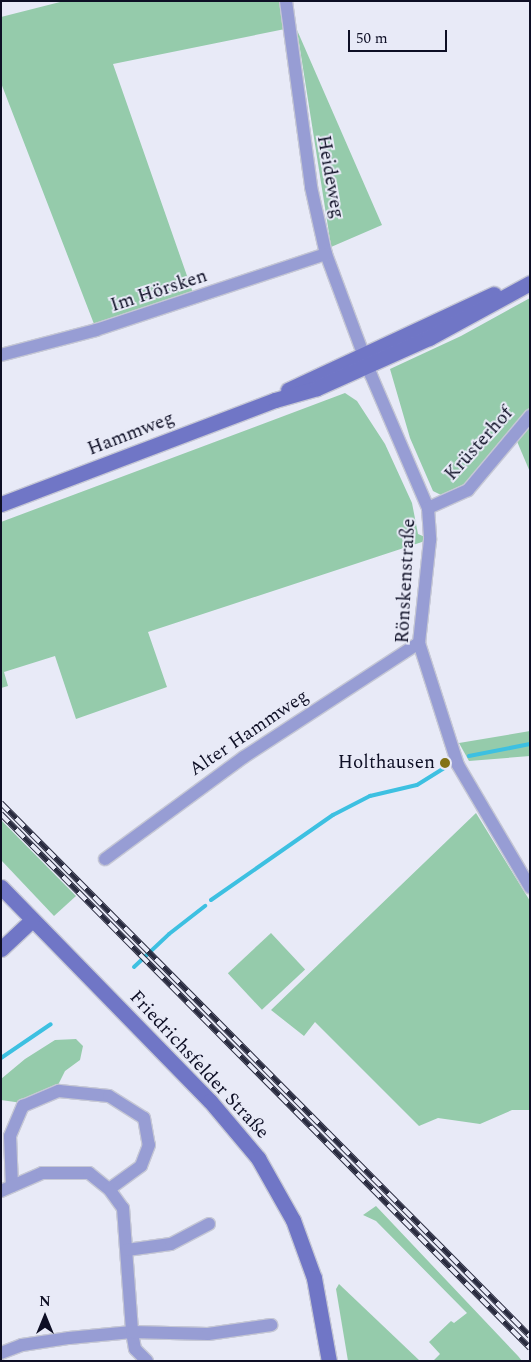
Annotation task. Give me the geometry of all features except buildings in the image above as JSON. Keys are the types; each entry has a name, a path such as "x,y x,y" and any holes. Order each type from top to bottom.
{"main road":[{"name":"Hammweg","path":"1,504 275,400 318,388 365,360 530,277"},
{"name":"Hammweg","path":"365,360 429,338 530,284"},
{"name":"Friedrichsfelder Straße","path":"1,886 210,1102 258,1158 293,1220 314,1278 329,1361"},
{"path":"1,949 32,920"}],"street":[{"name":"Heideweg","path":"286,1 311,187 326,254 365,360"},
{"name":"Im Hörsken","path":"1,355 149,314 326,254"},
{"name":"Rönskenstraße","path":"365,360 428,508 430,540 419,643 458,765 530,887"},
{"name":"Krüsterhof","path":"428,508 444,504 468,490 530,416"},
{"name":"Alter Hammweg","path":"105,859 244,757 419,643"},
{"path":"109,1189 141,1166 149,1145 144,1118 109,1096 59,1091 23,1106 10,1136 6,1189 42,1173 89,1173 109,1189 123,1208 132,1332 135,1349 147,1361"},
{"path":"127,1250 171,1244 209,1224"},
{"path":"1,1353 22,1346 132,1332 208,1334 271,1325"}],"green space":[{"path":"64,1 281,1 285,29 113,64 193,293 94,324 1,83 1,17"},
{"path":"297,30 382,225 331,247 331,246"},
{"path":"530,298 530,407 461,488 443,496 433,491 410,438 390,369 461,336"},
{"path":"345,393 357,401 385,444 412,503 418,534 425,537 425,541 148,632 167,687 76,719 55,656 4,672 8,686 1,688 1,522"},
{"path":"530,423 530,472 516,439"},
{"path":"530,731 530,756 469,761 459,743"},
{"path":"476,813 530,901 530,1110 512,1110 480,1124 438,1118 419,1126 315,1022 304,1036 271,1010"},
{"path":"1,820 76,896 54,916 1,860"},
{"path":"271,933 305,970 262,1010 228,973"},
{"path":"76,1039 83,1046 80,1060 65,1071 57,1087 22,1103 1,1100 1,1079 25,1059 55,1040"},
{"path":"376,1206 522,1361 433,1361 440,1354 429,1342 451,1321 454,1323 467,1313 376,1221 363,1215"},
{"path":"339,1284 420,1361 348,1361 336,1289"}],"waterway":[{"path":"469,756 530,744"},
{"path":"211,900 333,815 370,796 417,785 446,767"},
{"path":"134,967 169,934 205,906"},
{"path":"1,1058 51,1024"}],"railway":[{"path":"1,803 530,1336"},
{"path":"1,814 530,1348"}],"place":[{"name":"Holthausen","path":"445,763"}]}
